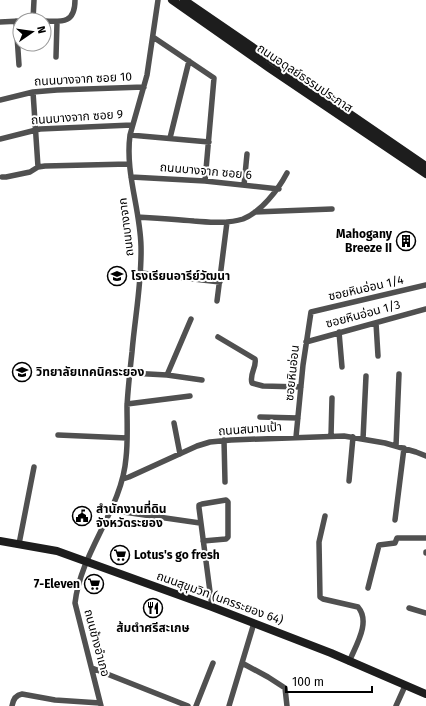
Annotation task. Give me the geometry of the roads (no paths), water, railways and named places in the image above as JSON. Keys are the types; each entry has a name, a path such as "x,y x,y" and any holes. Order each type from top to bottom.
{"street":[{"path":"33,12 34,0"},
{"path":"52,22 68,20 73,15 75,0"},
{"name":"ถนนบางจาก","path":"123,479 126,458 127,404 141,273 141,245 138,217 130,177 130,135 149,65 158,0"},
{"name":"ถนนอดุลย์ธรรมประภาส","path":"172,0 349,118 426,166"},
{"name":"ถนนอดุลย์ธรรมประภาส","path":"184,0 426,174"},
{"path":"0,22 12,21"},
{"path":"56,57 57,22"},
{"path":"153,37 214,78 205,181"},
{"path":"19,52 19,66"},
{"path":"170,138 189,60"},
{"name":"ถนนบางจาก ซอย 10","path":"0,100 33,92 144,87"},
{"path":"33,92 38,167"},
{"name":"ถนนบางจาก ซอย 9","path":"0,139 36,130 132,124"},
{"path":"130,135 209,142"},
{"path":"244,185 247,154"},
{"path":"2,177 30,172 38,167 45,166 129,164"},
{"path":"138,217 227,222 244,218 254,212 279,189 287,173"},
{"name":"ถนนบางจาก ซอย 6","path":"130,177 205,181 279,189"},
{"path":"254,212 332,209"},
{"path":"217,301 227,222"},
{"path":"141,273 220,282"},
{"name":"ซอยหินอ่อน 1/4","path":"311,312 426,285"},
{"name":"ซอยหินอ่อน 1/3","path":"306,342 426,308"},
{"name":"ซอยหินอ่อน","path":"296,437 306,342 311,312"},
{"path":"168,376 191,319"},
{"path":"376,323 378,356"},
{"path":"339,332 342,367"},
{"path":"218,337 255,358 256,361 250,379 252,383 263,386 301,387"},
{"path":"130,373 202,380"},
{"path":"396,446 399,374"},
{"path":"363,439 366,376"},
{"path":"127,404 190,396"},
{"path":"331,436 332,398"},
{"path":"260,417 298,418"},
{"path":"174,423 180,454"},
{"path":"58,434 127,438"},
{"name":"ถนนสนามเป้า","path":"123,479 198,446 224,440 331,436 353,437 404,448 426,456"},
{"path":"349,481 353,437"},
{"path":"224,440 225,482"},
{"path":"394,520 404,448"},
{"path":"19,544 34,467"},
{"path":"85,562 123,479"},
{"path":"203,541 228,537 228,502 226,500 224,499 202,504 199,508 200,522 212,607"},
{"path":"110,510 200,522"},
{"path":"325,516 319,542 320,596 323,600 354,605 362,611 364,617 363,629 349,662"},
{"path":"368,588 379,545 395,543 397,538 426,538"},
{"name":"ถนนสุขุมวิท (นครระยอง 64)","path":"0,541 57,551 254,623 331,653 426,694"},
{"name":"ถนนข้างอำเภอ","path":"85,562 75,603 101,704"},
{"path":"409,608 426,614"},
{"path":"229,706 254,623"},
{"path":"196,706 213,663"},
{"path":"242,663 285,688 287,706"},
{"path":"92,668 188,706"},
{"path":"396,706 405,686"},
{"path":"12,706 15,697 20,694 54,703 101,704"}],"place":[{"name":"Mahogany Breeze II","path":"406,241"},
{"name":"โรงเรียนอารีย์วัฒนา","path":"117,276"},
{"name":"วิทยาลัยเทคนิคระยอง","path":"22,372"},
{"name":"สำนักงานที่ดิน จังหวัดระยอง","path":"82,516"},
{"name":"Lotus's go fresh","path":"120,555"},
{"name":"7-Eleven","path":"94,584"},
{"name":"ส้มตำศรีสะเกษ","path":"153,608"}]}
